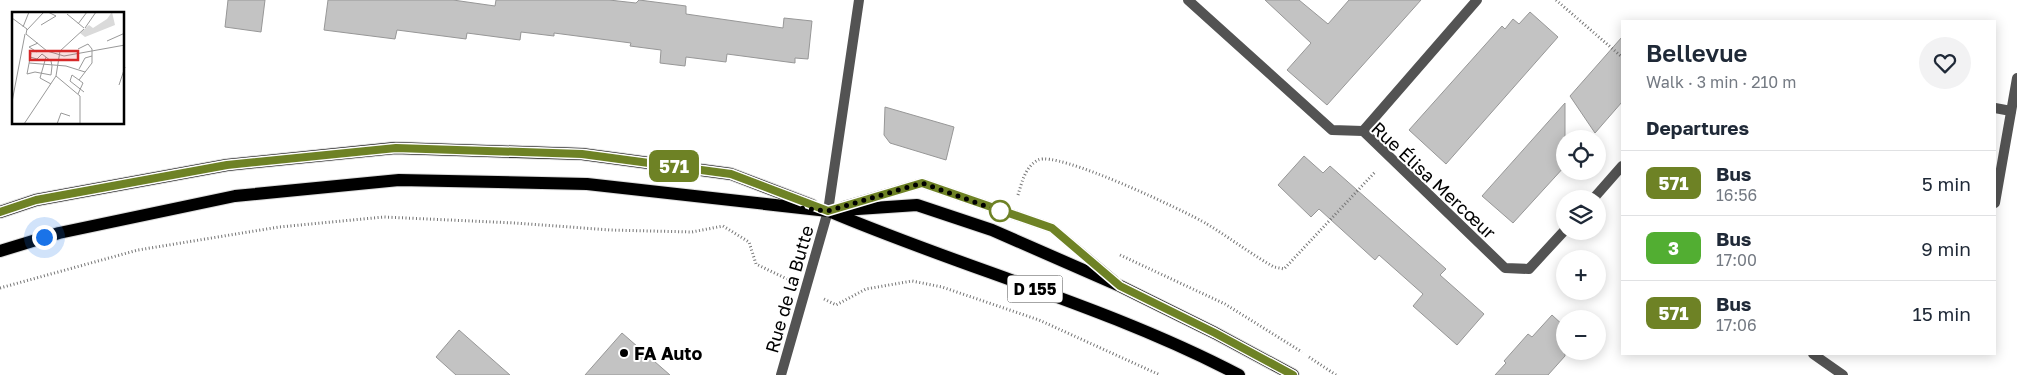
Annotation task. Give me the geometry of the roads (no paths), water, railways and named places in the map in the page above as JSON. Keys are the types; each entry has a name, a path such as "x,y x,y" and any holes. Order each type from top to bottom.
{"main road":[{"name":"D 155","path":"0,212 36,200 227,165 396,148 582,154 731,174 902,242 978,267 1107,316 1210,360 1239,375"},
{"name":"D 155","path":"0,251 58,233 235,196 399,180 587,184 828,211 917,205 992,230 1120,286 1215,333 1293,375"}],"street":[{"name":"Rue de la Butte","path":"781,375 828,211 859,0"},
{"name":"Rue Élisa Mercœur","path":"1188,0 1332,130 1364,131 1505,268 1529,270 1556,240"},
{"path":"1364,131 1477,0"},
{"path":"1996,197 2017,78"},
{"path":"1996,108 2011,111"},
{"path":"1601,190 1621,167"},
{"path":"828,211 922,183 1052,228 1120,286"},
{"path":"1814,355 1843,375"}],"place":[{"name":"FA Auto","path":"624,353"}]}
